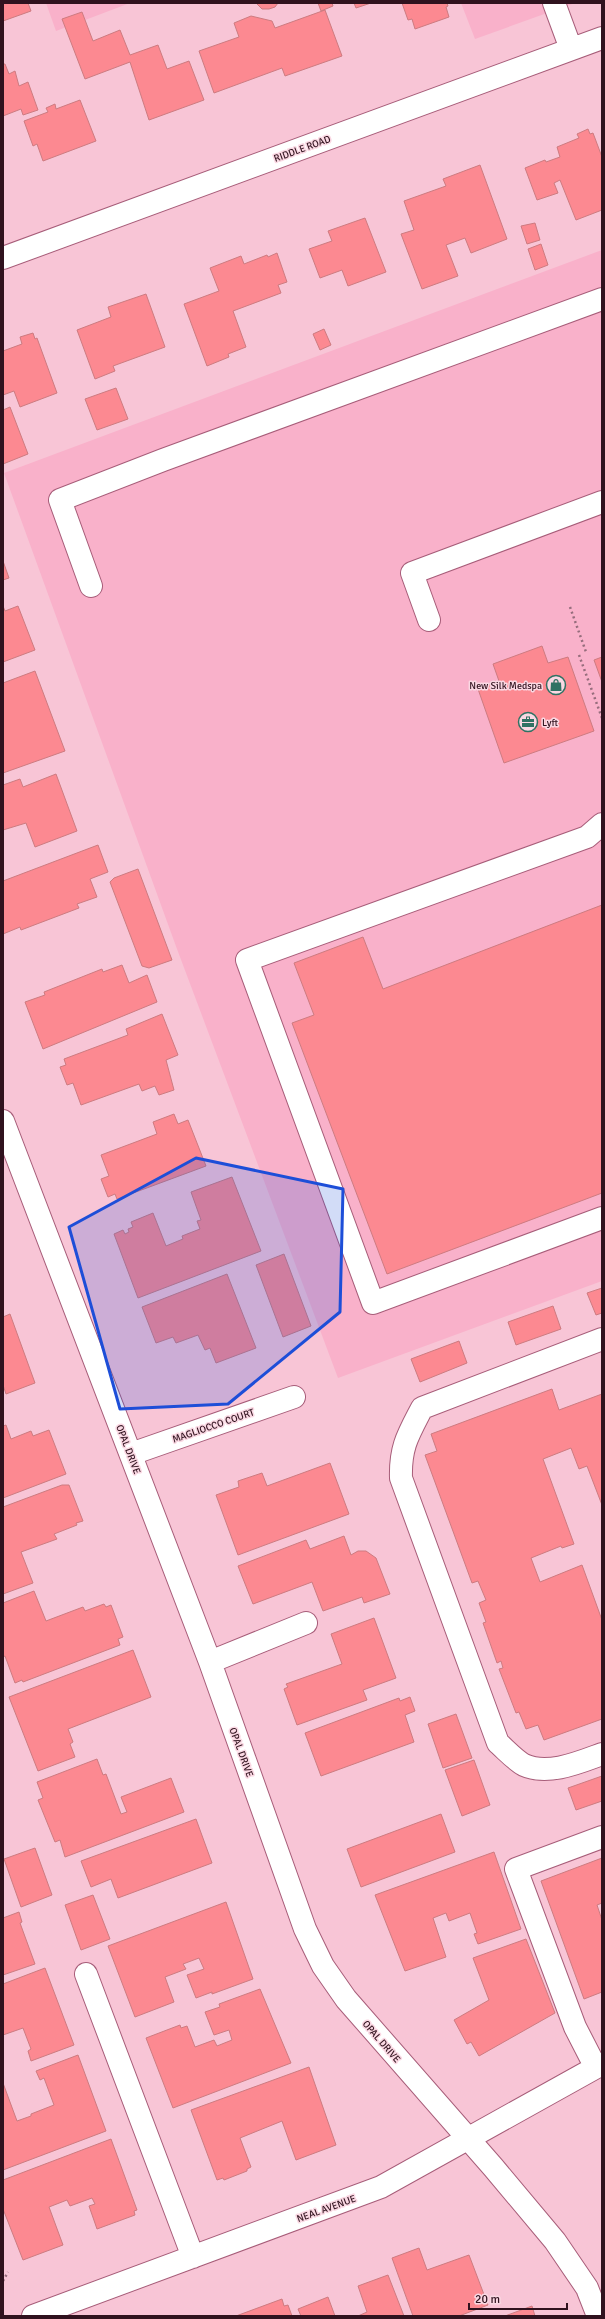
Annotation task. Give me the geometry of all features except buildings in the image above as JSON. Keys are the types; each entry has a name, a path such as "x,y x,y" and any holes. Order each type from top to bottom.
{"street":[{"path":"554,3 571,49"},
{"name":"RIDDLE ROAD","path":"3,258 602,38"},
{"path":"91,586 60,500 163,460 602,299"},
{"path":"429,620 412,573 602,502"},
{"path":"602,824 587,837 247,960 373,1303 602,1218"},
{"name":"OPAL DRIVE","path":"3,1121 210,1662 305,1929 323,1966 346,2000 555,2241 587,2288 598,2316"},
{"path":"602,1339 422,1408 406,1439 400,1458 401,1478 498,1743 524,1765 548,1769 578,1762 602,1754"},
{"name":"MAGLIOCCO COURT","path":"131,1454 294,1397"},
{"path":"210,1662 306,1623"},
{"path":"599,2065 575,2027 516,1869 602,1836"},
{"path":"86,1974 193,2257"},
{"name":"NEAL AVENUE","path":"33,2316 380,2187 468,2140 599,2065"}],"path":[{"path":"570,607 586,652"},
{"path":"579,655 602,718"},
{"path":"3,2281 8,2272"}],"highlighted area":[{"path":"196,1158 343,1189 340,1312 228,1404 120,1409 69,1227"}],"shaded area":[{"path":"46,3 130,3 56,31"},
{"path":"461,3 575,3 475,39"},
{"path":"602,250 602,1281 338,1378 177,949 4,473"}],"place":[{"name":"New Silk Medspa","path":"556,685"},
{"name":"Lyft","path":"528,722"}]}
